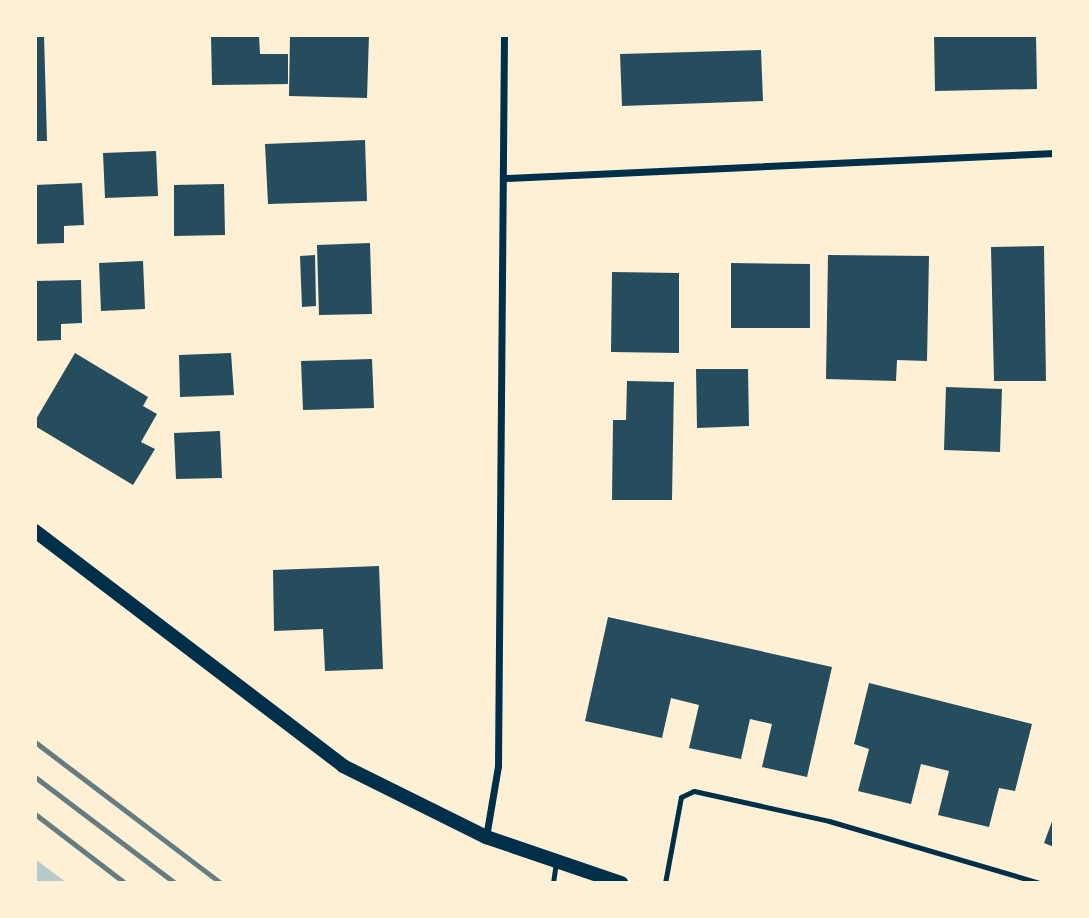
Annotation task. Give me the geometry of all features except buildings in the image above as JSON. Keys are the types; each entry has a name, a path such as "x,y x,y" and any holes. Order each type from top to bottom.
{"main road":[{"path":"35,531 343,766 486,837 621,883"}],"street":[{"path":"486,837 498,766 505,178 504,35"},
{"path":"505,178 1054,153"}],"lane":[{"path":"665,883 681,797 694,791 829,821 1041,883"},
{"path":"553,883 556,862"}],"shaded area":[{"path":"35,859 67,883 35,883"}],"railway":[{"path":"35,742 221,883"},
{"path":"35,777 175,883"},
{"path":"35,814 125,883"}]}
